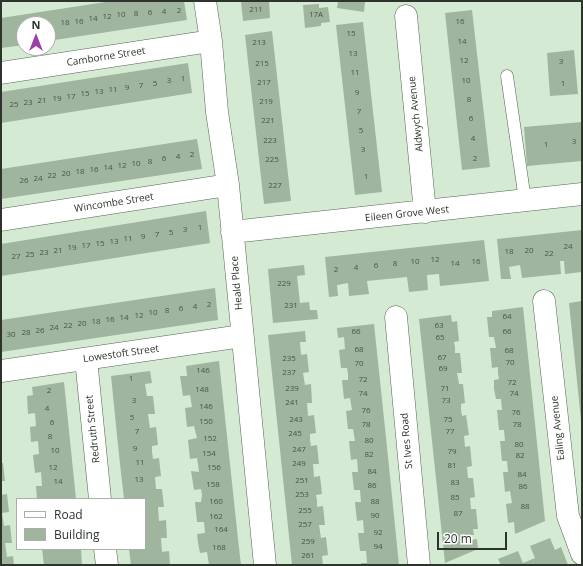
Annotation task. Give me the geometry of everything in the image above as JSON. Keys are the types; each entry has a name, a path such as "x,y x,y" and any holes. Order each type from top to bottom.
{"street":[{"name":"Heald Place","path":"205,1 211,41 217,112 228,185 265,565"},
{"name":"Aldwych Avenue","path":"406,16 425,212"},
{"name":"Camborne Street","path":"1,73 211,41"},
{"name":"Wincombe Street","path":"1,220 228,185"},
{"name":"Eileen Grove West","path":"232,232 582,194"},
{"name":"Ealing Avenue","path":"544,301 568,516 582,554"},
{"name":"St Ives Road","path":"396,317 419,565"},
{"name":"Lowestoft Street","path":"1,371 242,336"},
{"name":"Redruth Street","path":"86,359 100,498"},
{"path":"105,550 107,565"}],"lane":[{"path":"507,76 525,200"}],"building":[{"path":"112,1 184,1 187,20 56,40 56,16 16,16 16,46 1,48 1,18"},
{"path":"241,1 269,1 270,18 243,21"},
{"path":"338,1 365,1 364,12 337,8"},
{"path":"319,4 319,8 328,7 330,22 321,23 321,26 305,28 303,5"},
{"path":"472,10 490,167 462,170 445,13"},
{"path":"363,22 382,192 355,195 336,25"},
{"path":"272,31 291,201 264,204 245,35"},
{"path":"574,50 578,94 550,96 547,53"},
{"path":"188,63 192,93 1,123 1,92"},
{"path":"582,122 582,161 527,166 524,127"},
{"path":"197,139 202,169 1,199 1,169"},
{"path":"206,211 210,243 1,276 1,244"},
{"path":"582,230 581,272 565,274 564,261 560,261 561,274 522,278 520,265 509,267 511,279 501,279 497,239"},
{"path":"484,240 489,281 440,286 439,274 427,275 428,290 409,292 407,277 367,281 369,294 349,296 348,283 337,285 338,296 329,297 325,257"},
{"path":"304,265 305,275 297,276 300,303 309,302 310,310 317,310 318,319 273,323 268,269"},
{"path":"215,288 218,320 1,352 1,320"},
{"path":"582,301 582,420 581,420 569,303"},
{"path":"523,307 545,521 515,534 514,522 508,523 506,504 512,503 510,491 505,492 503,472 508,472 507,461 502,461 500,441 505,441 504,430 499,430 497,410 502,410 501,399 496,399 494,389 494,380 499,379 498,367 492,368 490,348 496,348 494,337 489,337 487,317 492,317 492,311"},
{"path":"451,315 452,322 457,321 459,341 454,342 455,353 460,353 462,373 457,373 459,384 463,384 465,403 461,404 461,410 462,416 466,415 469,435 464,436 465,447 470,446 472,466 467,467 468,478 473,478 475,497 470,498 471,509 476,509 478,529 473,529 474,535 470,535 471,540 477,539 478,549 445,563 419,319"},
{"path":"374,324 399,565 362,565 361,563 367,563 366,551 360,551 358,533 364,533 363,520 357,521 355,502 361,502 360,490 354,490 352,472 358,472 357,459 351,460 349,441 355,441 353,429 348,429 346,411 352,410 350,398 344,399 343,390 342,380 348,380 348,374 347,368 341,368 339,350 345,349 344,337 338,338 337,328"},
{"path":"305,331 306,342 300,342 301,355 307,354 309,372 303,373 305,385 311,384 312,403 307,403 308,416 314,415 316,433 310,434 310,440 311,446 317,445 319,464 313,464 314,477 320,476 322,494 316,495 317,507 323,506 325,525 319,525 321,538 326,537 328,555 322,556 323,565 292,565 268,335"},
{"path":"219,361 241,565 209,565 207,552 200,553 197,534 205,533 204,522 197,522 195,502 201,502 202,495 201,489 194,490 191,471 199,472 197,458 190,459 188,440 197,438 194,426 187,427 185,408 192,407 190,395 183,396 180,376 187,376 186,366"},
{"path":"150,371 152,383 145,384 147,396 153,396 155,414 148,414 150,428 156,427 158,445 152,446 152,452 153,459 159,458 161,476 155,477 156,489 162,489 164,507 158,507 159,521 166,520 167,538 161,538 162,552 169,551 170,565 131,565 129,550 146,550 146,498 124,498 111,376"},
{"path":"64,382 76,498 37,498 36,486 42,486 41,472 35,473 33,455 39,454 38,441 31,442 30,427 36,426 35,413 28,414 27,396 33,395 32,387"},
{"path":"1,463 3,463 5,481 1,481"},
{"path":"7,494 9,512 2,513 4,526 10,525 12,543 5,543 7,557 13,556 14,565 1,565 1,495"},
{"path":"550,538 555,550 561,547 568,565 501,565 498,559 518,551 523,563 535,558 530,546"},
{"path":"42,550 81,550 82,565 44,565"}]}
